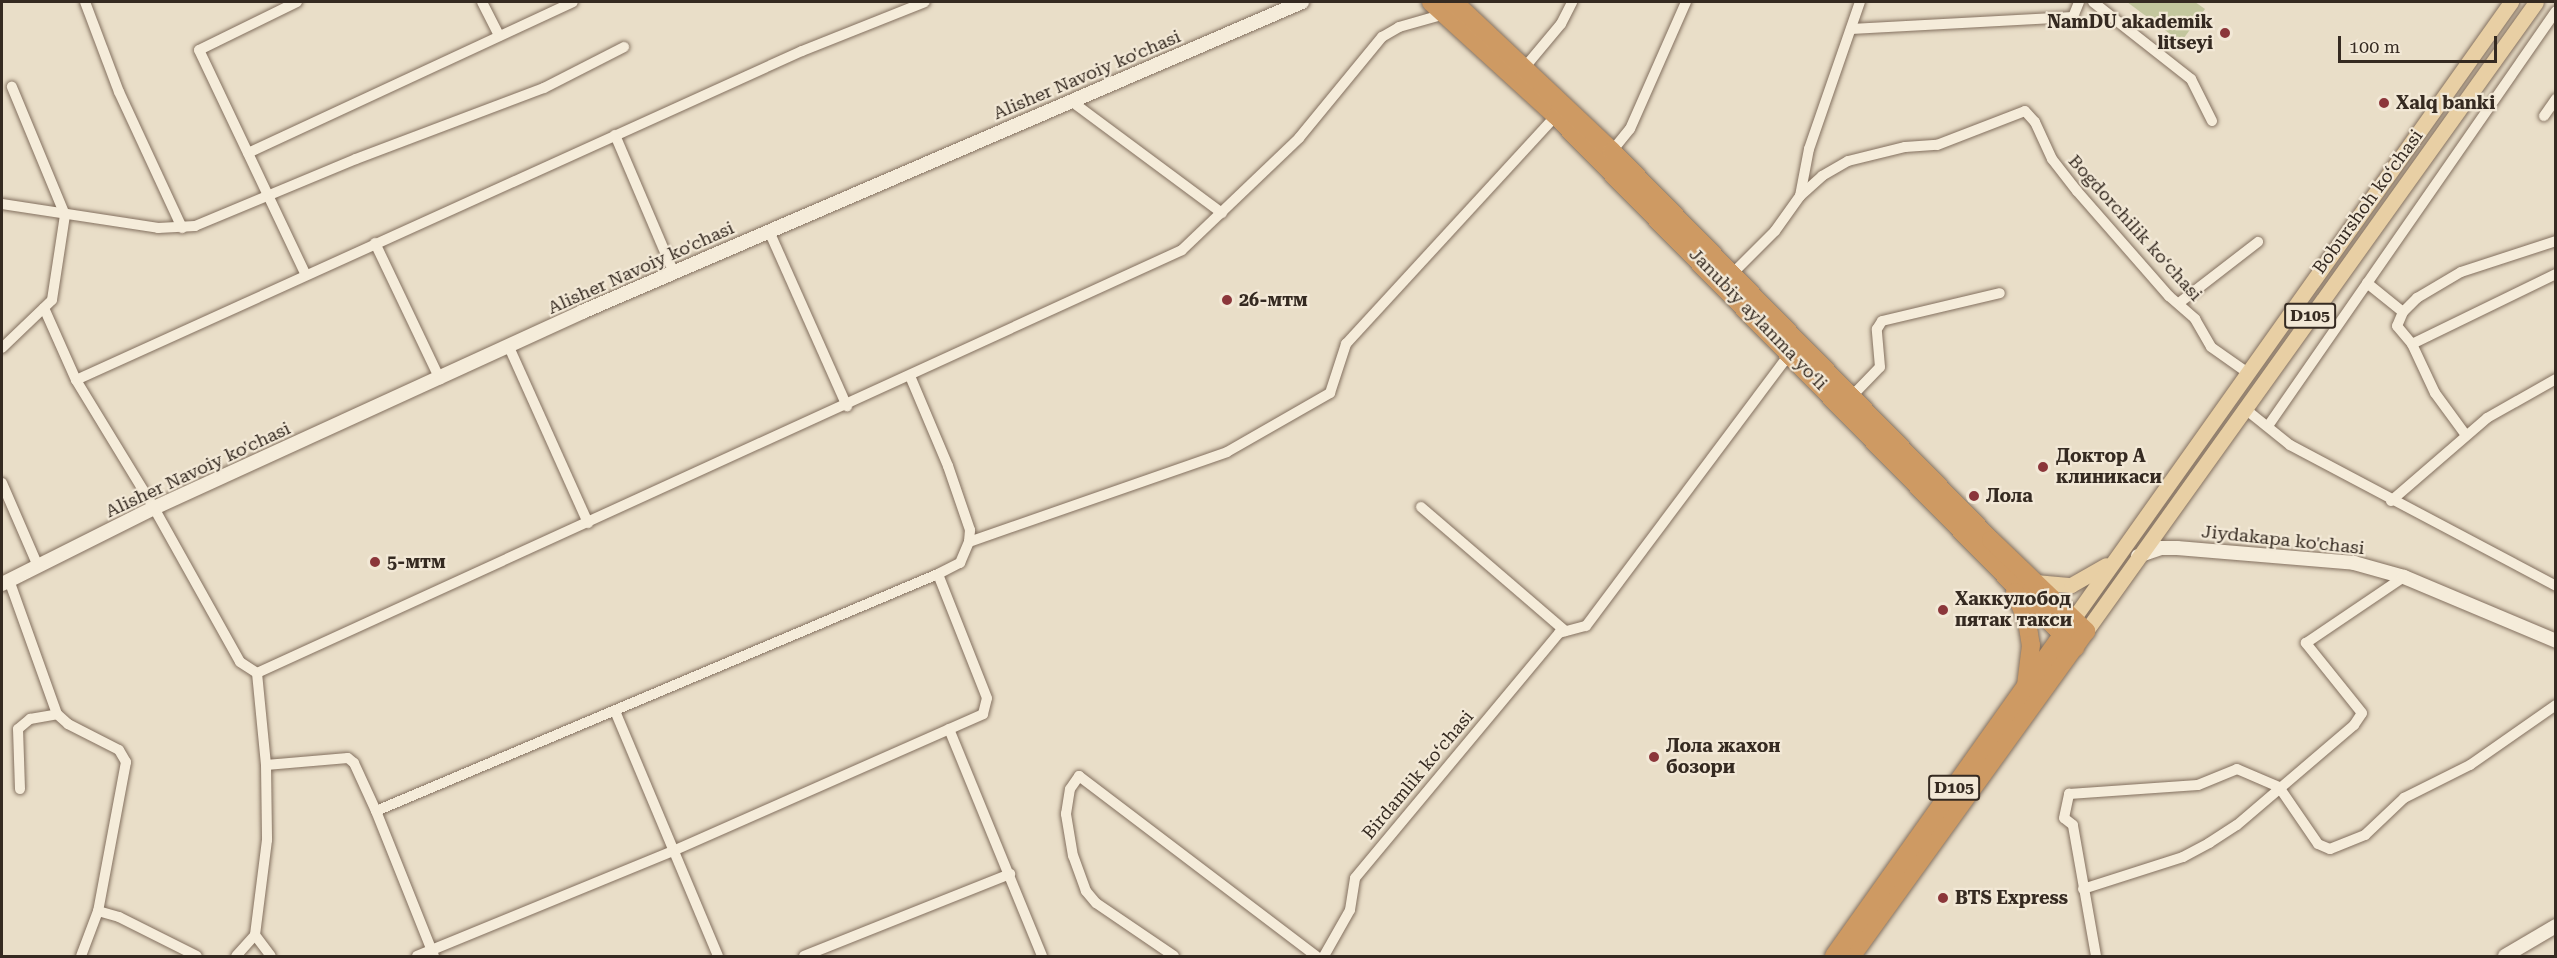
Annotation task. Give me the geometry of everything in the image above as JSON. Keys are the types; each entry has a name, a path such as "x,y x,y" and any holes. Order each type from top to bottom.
{"highway":[{"name":"Janubiy aylanma yoʻli","path":"1431,2 1449,8 1525,67 1734,272 1796,347 2011,582 2069,640"},
{"name":"Janubiy aylanma yoʻli","path":"1449,8 1556,116 1796,347 1852,396 2080,625"},
{"path":"2011,582 2027,621 2031,645 2025,690"},
{"name":"D105","path":"1852,957 2080,625"},
{"name":"D105","path":"1834,957 2025,690 2069,640"}],"main road":[{"name":"Alisher Navoiy ko'chasi","path":"5,582 154,508 509,346 769,231 1302,2"},
{"name":"D105","path":"2080,625 2119,553 2511,2"},
{"name":"Boburshoh koʻchasi","path":"2080,625 2138,556 2536,2"},
{"name":"Jiydakapa ko'chasi","path":"2138,556 2161,548 2177,548 2342,561 2404,577 2556,641"},
{"path":"2035,582 2071,585 2090,576 2119,553"},
{"path":"2505,957 2556,926"}],"street":[{"path":"85,2 119,92 182,228"},
{"path":"297,2 199,50 306,275"},
{"path":"482,2 499,36"},
{"path":"248,153 573,2"},
{"path":"76,380 802,51 925,2"},
{"path":"1525,67 1560,24 1572,2"},
{"path":"1612,151 1630,129 1686,2"},
{"path":"1800,196 1809,149 1860,2"},
{"path":"1851,29 2073,17 2079,2"},
{"path":"2093,2 2191,79 2212,121"},
{"path":"257,673 847,406 1182,250 1299,138 1382,37 1399,27 1449,8"},
{"path":"2268,426 2556,11"},
{"path":"2,204 65,215 182,228 268,197 356,159 544,88 624,47"},
{"path":"2,348 52,300 65,215 12,87"},
{"path":"2544,116 2556,99"},
{"path":"1071,101 1222,213"},
{"name":"Bogdorchilik koʻchasi","path":"1734,272 1775,231 1800,196 1822,176 1848,161 1905,147 1937,144 2025,111 2035,122 2052,159 2077,191 2203,329 2211,347 2248,373"},
{"path":"969,542 1227,452 1325,398 1334,387 1346,344 1556,116"},
{"path":"615,135 674,273"},
{"path":"769,231 847,406"},
{"path":"2465,434 2435,393 2412,344 2397,325 2403,312 2417,298 2461,272 2556,241"},
{"path":"2179,303 2258,242"},
{"path":"375,243 440,379"},
{"path":"2412,344 2556,274"},
{"path":"2367,283 2403,312"},
{"path":"1852,396 1880,367 1877,329 1882,321 2000,293"},
{"path":"44,308 76,380 154,508 240,662 257,673"},
{"path":"509,346 588,523"},
{"name":"Birdamlik koʻchasi","path":"1324,957 1350,910 1355,878 1414,802 1565,631 1586,626 1796,347"},
{"path":"376,812 960,563 969,542 970,530 948,466 910,376"},
{"path":"2391,501 2465,434 2556,379"},
{"path":"2244,408 2290,445 2391,501 2437,521 2556,586"},
{"path":"2,483 38,566"},
{"path":"1421,507 1565,631"},
{"path":"417,957 433,953 673,851 983,714 988,704 938,574"},
{"path":"2083,889 2183,857 2237,825 2362,716 2306,646 2307,640 2404,577"},
{"path":"5,582 57,714 68,724 119,750 126,762 98,911 81,957"},
{"path":"236,957 255,935 267,840 266,765 257,673"},
{"path":"2096,957 2073,825 2064,818 2069,794 2198,785 2237,769 2279,787 2318,844 2330,849 2374,830 2380,818 2404,798 2470,765 2556,705"},
{"path":"615,711 718,957"},
{"path":"20,789 18,729 30,719 57,714"},
{"path":"949,729 1010,874 1041,957"},
{"path":"266,765 348,758 354,763 433,953"},
{"path":"1174,957 1096,903 1086,891 1073,856 1066,814 1070,789 1080,776 1316,957"},
{"path":"804,957 1010,874"},
{"path":"98,911 119,917 197,957"},
{"path":"255,935 272,957"}],"green space":[{"path":"2127,2 2195,2 2205,9 2181,42"}],"place":[{"name":"NamDU akademik litseyi","path":"2225,33"},
{"name":"Xalq banki","path":"2384,103"},
{"name":"26-мтм","path":"1227,300"},
{"name":"Доктор А клиникаси","path":"2043,467"},
{"name":"Лола","path":"1974,496"},
{"name":"5-мтм","path":"375,562"},
{"name":"Хаккулобод пятак такси","path":"1943,610"},
{"name":"Лола жахон бозори","path":"1654,757"},
{"name":"BTS Express","path":"1943,898"}]}
